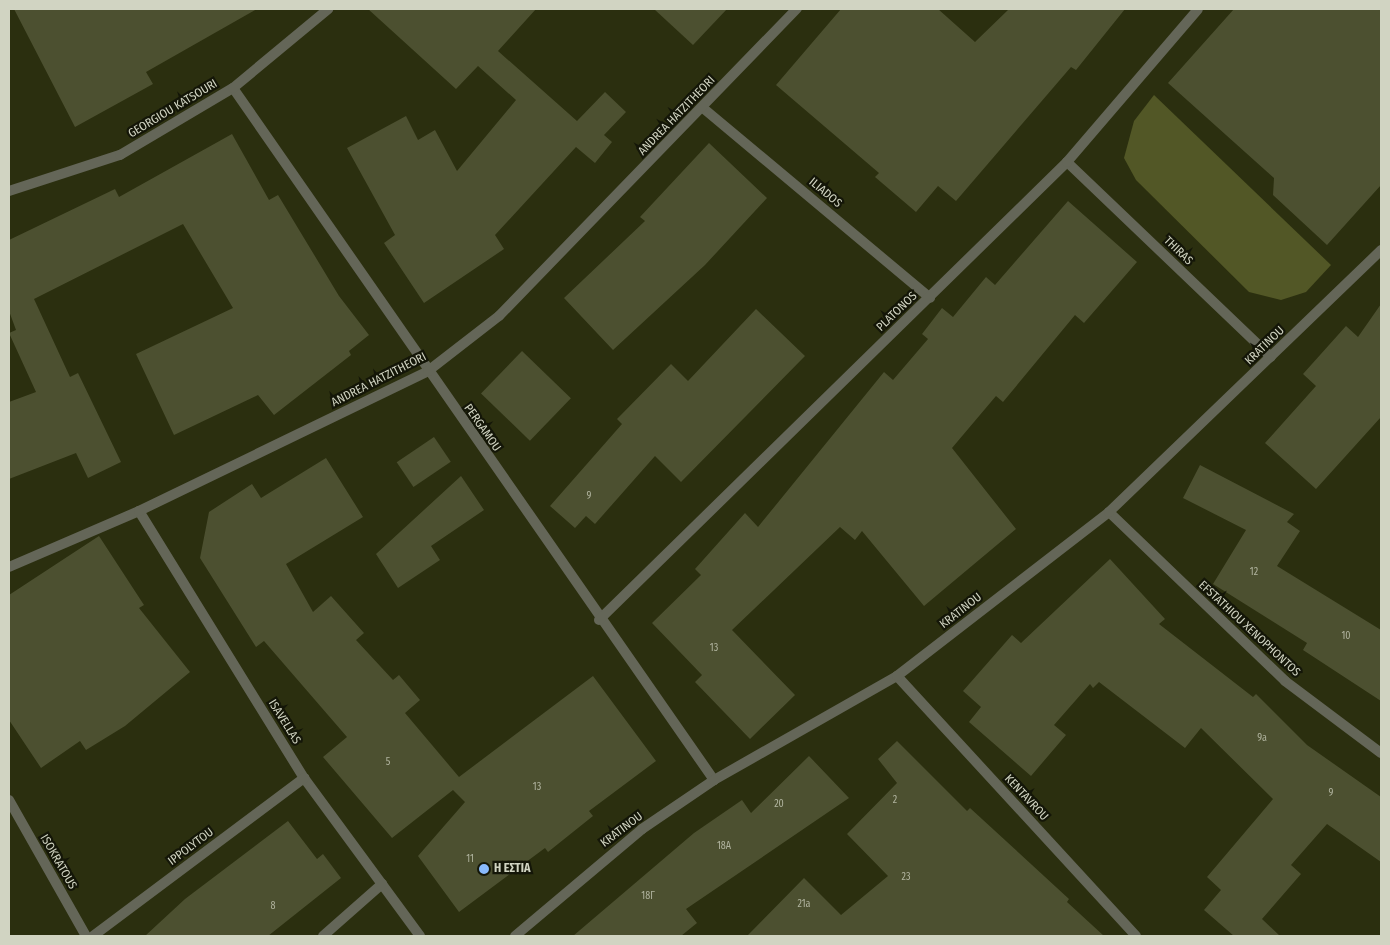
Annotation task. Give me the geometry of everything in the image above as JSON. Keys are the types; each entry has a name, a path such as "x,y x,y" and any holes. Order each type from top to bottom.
{"street":[{"name":"GEORGIOU KATSOURI","path":"9,190 120,155 233,88 328,9"},
{"name":"ANDREA HATZITHEORI","path":"9,567 139,511 428,372 499,316 703,108 797,9"},
{"name":"PLATONOS","path":"598,620 930,298 1067,162 1198,9"},
{"name":"PERGAMOU","path":"233,88 598,620 714,780"},
{"name":"ILIADOS","path":"703,108 930,298"},
{"name":"THIRAS","path":"1067,162 1272,357"},
{"name":"KRATINOU","path":"515,936 635,835 714,780 898,676 1109,512 1381,250"},
{"name":"ISAVELLAS","path":"139,511 304,778 420,936"},
{"name":"EFSTATHIOU XENOPHONTOS","path":"1109,512 1285,681 1381,753"},
{"name":"KENTAVROU","path":"898,676 1136,936"},
{"name":"IPPOLYTOU","path":"93,936 304,778"},
{"name":"ISOKRATOUS","path":"9,800 86,936"},
{"path":"323,936 382,884"}],"green space":[{"path":"1154,95 1331,265 1306,292 1281,300 1249,292 1136,180 1124,158 1134,121"}],"building":[{"path":"14,9 257,9 146,72 153,84 75,127"},
{"path":"368,9 536,9 498,51 577,121 605,92 626,112 604,135 612,142 595,163 576,147 495,235 504,249 424,303 384,243 395,235 347,148 406,116 418,140 435,130 457,171 516,100 478,66 456,89"},
{"path":"654,9 727,9 693,45"},
{"path":"841,9 938,9 975,42 1009,9 1125,9 1076,70 1071,67 956,201 938,186 916,212 875,177 879,173 776,85"},
{"path":"1234,9 1381,9 1381,185 1327,245 1273,195 1274,178 1168,83"},
{"path":"232,134 269,200 278,195 339,296 369,335 349,351 351,355 274,415 258,395 174,435 136,354 233,308 183,224 34,299 70,377 78,373 121,462 88,478 76,453 9,479 9,402 36,392 9,333 16,330 9,311 9,240 115,189 119,197"},
{"path":"709,143 767,198 705,265 613,350 564,298 645,221 640,217"},
{"path":"1068,201 1137,262 1084,323 1075,315 1003,402 996,396 952,448 1016,529 924,606 862,531 855,540 840,527 732,630 795,695 750,739 695,682 702,675 652,623 701,575 695,569 745,513 758,527 884,372 893,380 928,339 922,334 942,308 953,317 986,277 995,285"},
{"path":"1381,304 1381,417 1316,489 1265,443 1316,386 1303,374 1346,326 1358,337"},
{"path":"756,309 805,356 681,482 655,456 595,524 586,516 575,528 550,506 622,424 617,419 671,364 688,381"},
{"path":"522,351 571,398 530,441 481,393"},
{"path":"434,437 451,462 413,487 397,462"},
{"path":"326,458 363,517 286,564 313,612 331,596 364,633 356,640 393,680 399,675 420,700 405,713 459,777 593,676 656,761 589,811 593,816 548,852 545,848 459,912 418,856 465,802 453,790 392,838 323,757 347,737 264,641 256,647 200,558 209,512 252,484 261,498"},
{"path":"1200,465 1294,514 1287,522 1300,531 1277,566 1381,630 1381,701 1303,650 1307,643 1213,584 1246,530 1183,498"},
{"path":"461,476 484,510 431,546 440,560 398,588 376,554"},
{"path":"99,536 144,605 139,608 190,672 125,726 86,750 80,741 41,768 9,720 9,595"},
{"path":"1110,559 1165,619 1159,624 1253,697 1256,694 1307,745 1381,797 1381,862 1327,824 1291,865 1301,874 1262,919 1280,936 1234,936 1204,910 1221,890 1207,877 1273,799 1201,728 1185,748 1099,682 1093,688 1090,684 1054,725 1066,735 1031,776 969,722 981,707 963,691 1012,635 1021,643"},
{"path":"897,741 967,811 970,808 1069,899 1067,902 1104,936 747,936 804,878 841,915 888,876 847,834 897,783 878,759"},
{"path":"809,756 849,798 686,909 697,923 681,936 573,936 694,833 742,800 751,813"},
{"path":"288,821 317,859 323,854 341,878 268,936 145,936 185,899"}],"place":[{"name":"Η ΕΣΤΙΑ","path":"484,869"}]}
